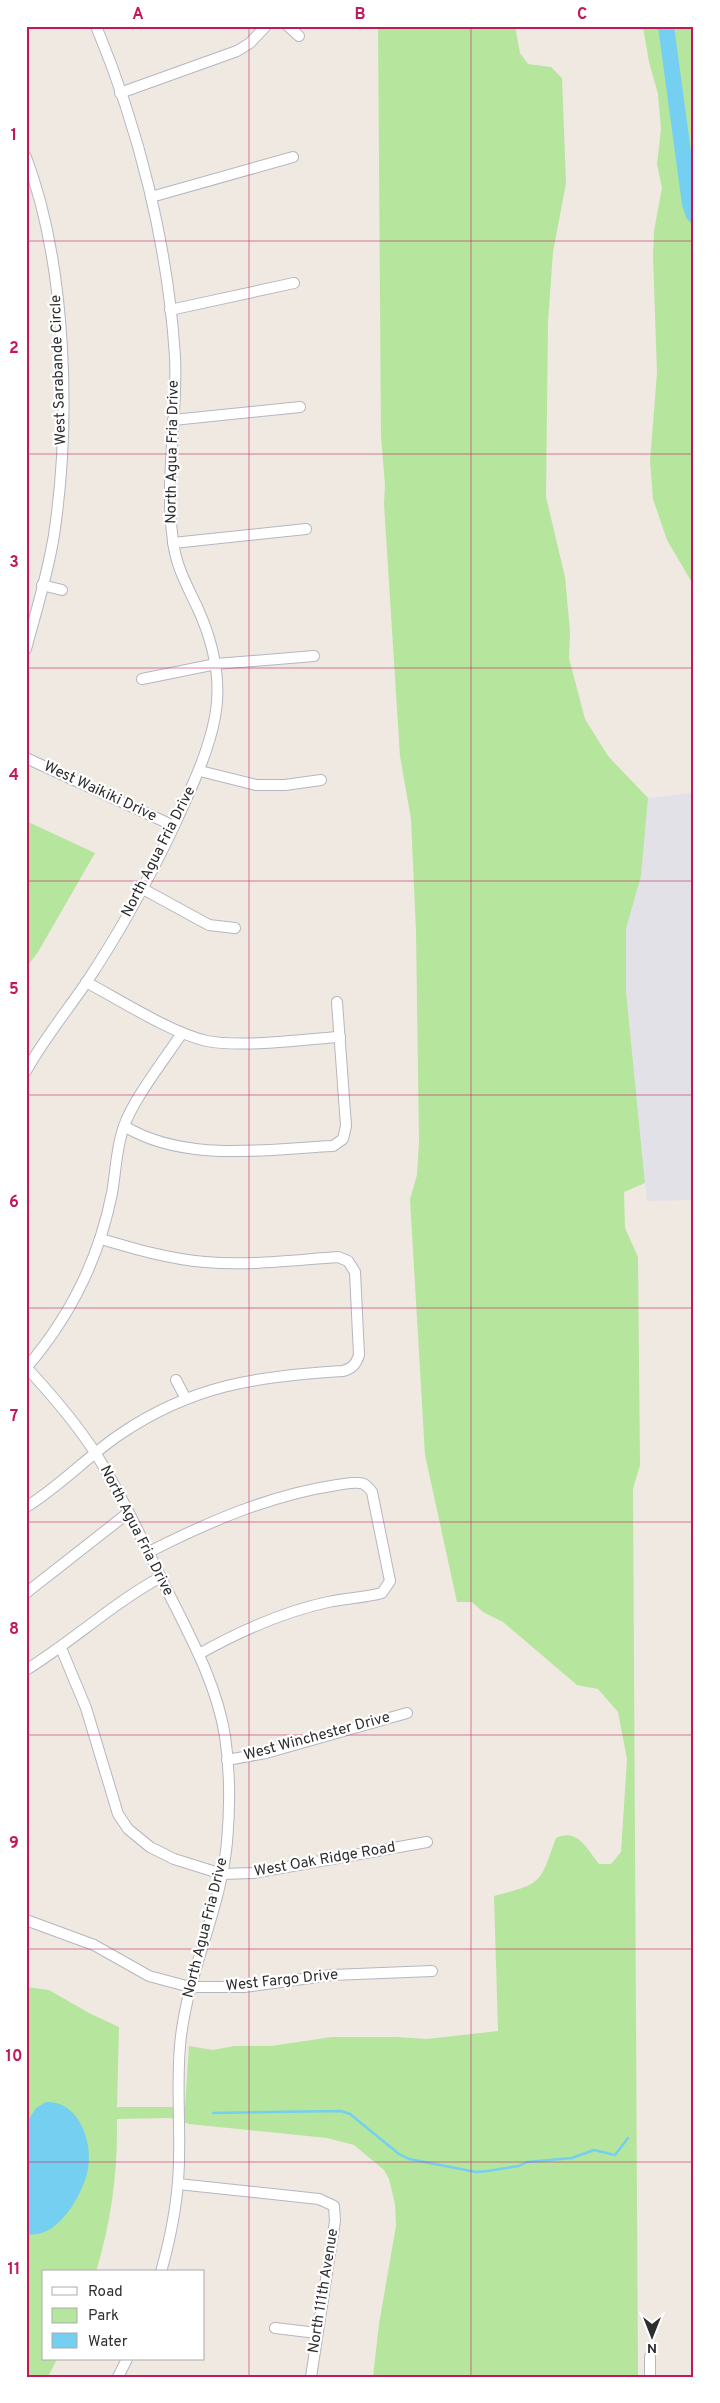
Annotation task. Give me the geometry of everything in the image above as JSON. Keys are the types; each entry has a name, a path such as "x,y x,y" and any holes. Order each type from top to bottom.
{"street":[{"name":"North Agua Fria Drive","path":"26,1070 43,1041 86,982 143,889 200,771 214,718 217,698 216,664 199,611 180,574 173,543 169,491 175,360 170,310 151,198 120,93 96,26"},
{"path":"120,93 237,51 250,43 266,26"},
{"path":"288,26 299,36"},
{"name":"West Sarabande Circle","path":"26,157 46,223 59,312 64,408 62,467 56,520 26,649"},
{"path":"151,198 293,157"},
{"path":"170,310 294,283"},
{"path":"173,420 300,407"},
{"path":"173,543 306,529"},
{"path":"42,585 62,590"},
{"path":"142,679 216,664 314,656"},
{"name":"West Waikiki Drive","path":"26,758 174,826"},
{"path":"200,771 256,785 285,785 321,780"},
{"path":"143,889 209,925 235,928"},
{"path":"86,982 182,1033 208,1041 234,1043 340,1037"},
{"path":"124,1126 136,1133 158,1140 211,1151 333,1146 343,1139 346,1126 337,1002"},
{"path":"26,1367 60,1326 84,1281 101,1239 124,1126 182,1033"},
{"path":"26,1507 52,1491 120,1434 186,1399 229,1384 281,1374 351,1369 359,1355 355,1272 348,1261 338,1257 239,1263 206,1262 163,1256 101,1239"},
{"name":"North Agua Fria Drive","path":"26,1367 53,1397 95,1453 128,1513 199,1654 219,1710 225,1736 229,1810 222,1874 190,1987 181,2035 178,2184 168,2248 162,2270"},
{"path":"176,1380 186,1399"},
{"path":"149,1552 198,1527 250,1506 322,1487 353,1483 364,1484 372,1492 389,1571 390,1581 386,1588 375,1595 329,1602 289,1612 236,1634 199,1654"},
{"path":"26,1593 128,1513"},
{"path":"26,1670 61,1648 136,1591 161,1578"},
{"name":"West Oak Ridge Road","path":"61,1648 86,1708 103,1760 110,1794 118,1814 128,1828 150,1847 174,1859 222,1874 253,1873 427,1842"},
{"name":"West Winchester Drive","path":"227,1760 266,1753 407,1713"},
{"name":"West Fargo Drive","path":"26,1920 94,1944 149,1976 190,1987 244,1987 332,1975 432,1972"},
{"name":"North 111th Avenue","path":"178,2184 319,2199 334,2206 335,2220 311,2377"},
{"path":"275,2328 317,2333"},
{"path":"650,2357 650,2377"},
{"path":"118,2377 126,2360"}],"shaded area":[{"path":"692,793 694,1200 647,1201 626,991 626,929 641,876 648,798"}],"green space":[{"path":"378,26 515,26 520,53 528,64 551,67 562,78 566,183 553,252 548,322 546,497 565,577 570,631 569,658 585,719 608,756 648,798 641,876 626,929 626,991 645,1183 624,1192 625,1228 638,1257 640,1465 633,1489 638,2377 373,2377 379,2324 396,2226 395,2204 389,2179 384,2170 354,2145 327,2138 189,2124 170,2118 117,2119 115,2178 110,2216 97,2270 42,2270 42,2360 56,2360 48,2377 26,2377 26,1987 49,1990 89,2013 119,2027 117,2107 185,2107 189,2046 213,2050 234,2046 271,2046 332,2037 427,2039 498,2031 494,1896 522,1888 537,1880 542,1874 556,1838 570,1836 581,1841 599,1864 611,1864 621,1852 627,1759 618,1712 598,1689 577,1685 503,1622 483,1612 472,1602 457,1602 425,1455 410,1199 417,1175 419,1141 416,932 411,819 400,756 381,436"},
{"path":"694,26 694,586 667,540 653,499 650,461 657,373 653,256 654,231 662,188 657,164 661,129 658,94 649,62 643,27"},
{"path":"26,821 95,853 38,952 26,968"}],"water":[{"path":"46,2102 58,2103 68,2108 76,2117 87,2138 89,2163 84,2184 73,2206 65,2216 47,2231 37,2234 26,2234 26,2124 36,2108"}],"waterway":[{"path":"666,26 690,204 694,215"},
{"path":"213,2113 341,2111 350,2114 399,2154 409,2159 476,2172 519,2166 527,2162 572,2158 594,2150 615,2155 628,2138"}]}
